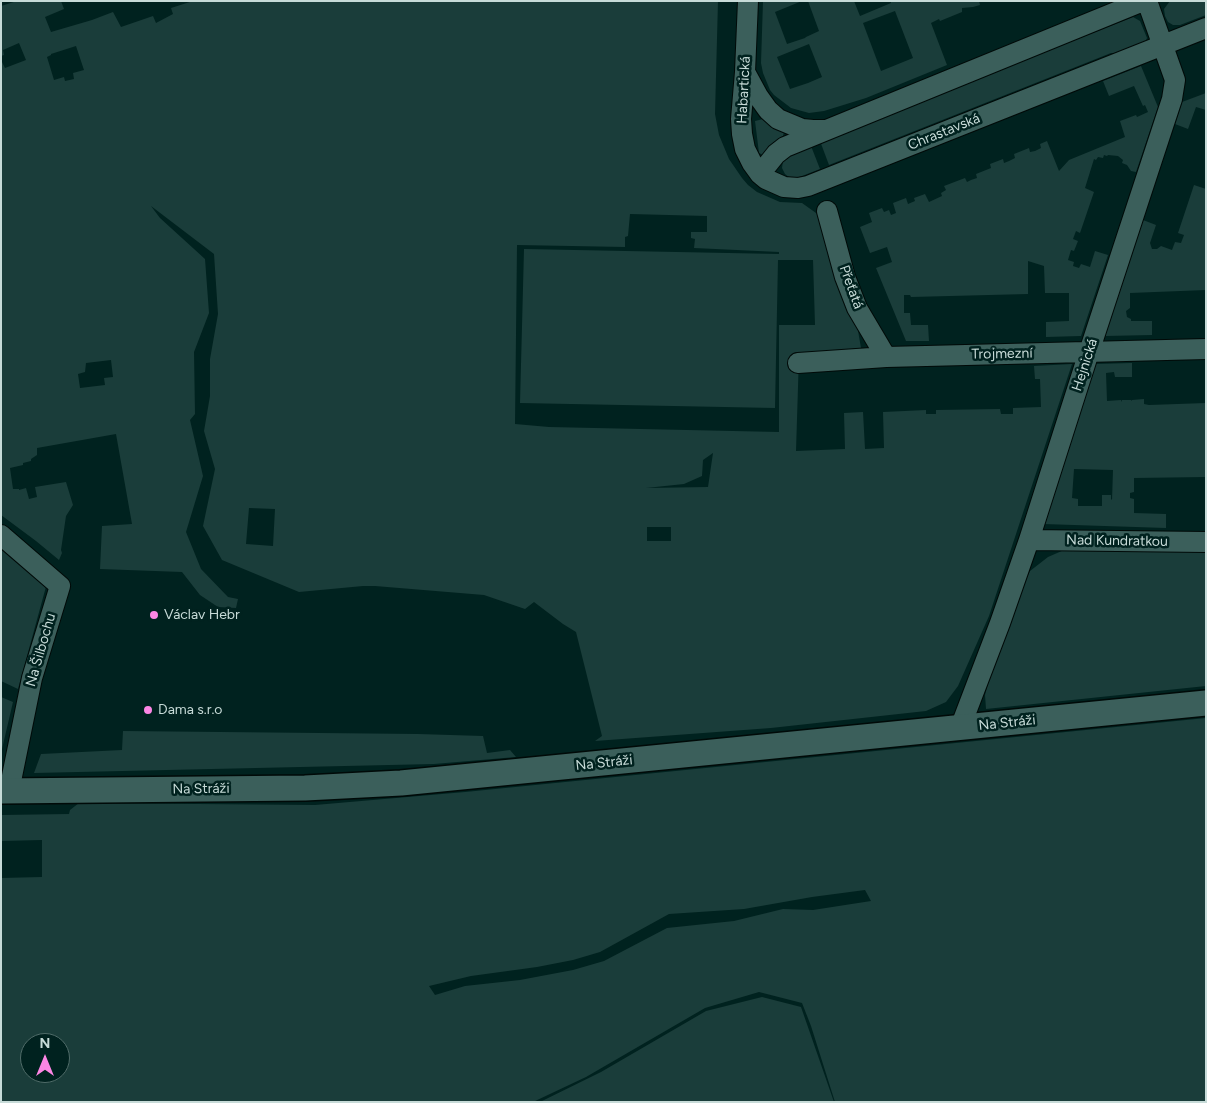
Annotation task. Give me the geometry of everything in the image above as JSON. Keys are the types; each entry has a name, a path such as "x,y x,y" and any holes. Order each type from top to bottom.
{"street":[{"name":"Habartická","path":"748,1 741,118 742,134 745,149 760,174"},
{"path":"760,174 776,154 785,148 1145,1"},
{"name":"Hejnická","path":"960,728 1029,540 1172,99 1175,80 1145,1"},
{"name":"Chrastavská","path":"760,174 766,179 784,187 798,188 808,186 1206,28"},
{"path":"745,72 768,110 778,118 802,129 829,129"},
{"name":"Přeťatá","path":"827,212 845,277 857,308 886,357"},
{"name":"Trojmezní","path":"798,362 886,357 1206,349"},
{"name":"Na Šilbochu","path":"1,535 60,586 32,678 5,791"},
{"name":"Nad Kundratkou","path":"1029,540 1206,542"},
{"name":"Na Stráži","path":"5,791 364,786 1206,704"}],"shaded area":[{"path":"17,1 61,1 64,9 45,17 51,32 113,12 121,27 153,16 156,23 173,14 171,8 193,1 718,1 715,114 719,135 729,159 742,178 757,192 780,202 802,203 823,218 856,319 861,348 799,355 796,451 845,449 844,413 863,412 865,449 884,448 883,412 926,410 926,414 936,414 936,410 1000,409 1001,414 1013,414 1013,408 1041,407 1040,379 1035,379 1034,366 1072,364 989,616 958,686 946,702 926,711 771,728 595,741 602,736 576,632 534,602 525,609 484,595 375,586 299,592 222,560 203,526 215,469 204,431 210,396 210,359 218,314 214,254 151,206 160,218 205,259 209,313 194,352 195,414 190,420 203,476 186,532 201,569 228,597 238,599 236,608 218,607 200,595 182,572 100,569 102,526 132,524 116,434 37,448 37,455 31,461 10,468 13,489 26,488 29,499 37,497 35,487 66,482 73,505 66,516 62,553 59,560 1,515 1,60 5,68 26,60 19,43 3,50 4,55 1,56 1,6","holes":["76,46 84,70 73,73 74,79 65,81 64,77 54,80 47,57","630,214 707,216 707,232 691,232 691,238 695,239 694,248 779,252 779,254 524,249 520,403 775,408 778,260 813,260 815,325 779,325 779,432 549,427 515,424 517,245 625,247 625,237 628,236","111,360 113,377 104,378 105,385 80,388 78,374 85,372 86,363","713,453 708,487 646,488 684,484 702,476 703,460","249,508 275,509 273,546 246,544","647,527 671,527 671,541 647,541"]},
{"path":"763,1 802,1 775,12 787,44 819,31 808,1 854,1 860,16 891,3 891,1 979,1 980,5 962,8 962,12 931,23 947,65 866,98 824,111 809,113 791,108 770,90 761,63","holes":["895,11 913,58 881,71 863,23","809,44 822,77 790,89 777,57"]},
{"path":"1170,1 1206,1 1206,15 1180,25 1173,25 1168,22 1164,9"},
{"path":"1133,17 1140,21 1147,38 1143,47 1126,53 1111,53 829,165 820,141"},
{"path":"1141,66 1158,107 1136,172 1131,171 1127,165 1122,163 1123,160 1118,156 1104,155 1103,158 1098,157 1096,160 1094,159 1085,188 1094,192 1080,233 1076,231 1073,239 1078,241 1074,251 1071,250 1068,260 1074,262 1073,266 1079,268 1081,264 1090,267 1095,251 1108,255 1081,336 1046,337 1046,322 1069,321 1069,293 1045,293 1044,266 1028,261 1028,294 911,297 910,295 904,295 904,313 910,313 911,325 928,325 929,341 906,341 876,268 892,262 887,247 870,253 860,227 872,222 869,213 882,208 884,212 889,210 891,215 896,213 893,203 906,198 908,204 915,201 914,198 925,194 929,202 942,196 941,193 946,190 944,186 965,178 967,182 977,178 976,174 991,168 990,164 1003,159 1004,163 1009,161 1015,158 1014,154 1029,148 1030,152 1035,151 1041,148 1040,144 1047,141 1059,171 1069,160 1125,137 1120,121 1148,112 1145,105 1143,106 1134,86 1109,96 1103,81"},
{"path":"1206,93 1206,110 1196,107 1188,129 1175,124 1182,102"},
{"path":"763,119 784,132 783,136 773,143 763,155 759,153 755,121"},
{"path":"811,146 820,169 797,178 790,178 782,168 783,161 787,155"},
{"path":"1194,185 1206,189 1206,290 1130,293 1130,308 1126,311 1127,317 1131,321 1152,321 1152,335 1105,336 1143,220 1156,225 1150,243 1152,249 1157,249 1161,246 1172,250 1175,242 1181,243 1184,235 1178,233"},
{"path":"1132,363 1132,377 1115,377 1114,372 1106,373 1107,401 1121,400 1122,402 1122,400 1144,399 1144,404 1149,405 1206,403 1206,477 1134,478 1134,492 1130,493 1130,498 1134,499 1134,513 1166,514 1166,528 1043,524 1095,364","holes":["1074,469 1113,470 1112,500 1111,495 1102,495 1102,506 1078,506 1078,499 1072,498"]},
{"path":"1,545 47,583 18,689 1,681"},
{"path":"1064,550 1206,551 1206,686 986,709 985,695 988,683 1021,589 1030,571 1048,557"},
{"path":"1,697 13,702 2,749 1,749"},
{"path":"1206,718 1206,1102 835,1102 802,1003 759,992 705,1008 586,1077 533,1102 1,1102 1,878 42,877 42,840 1,841 1,815 69,814 70,810 79,803 315,805 465,792","holes":["865,890 871,901 813,910 783,909 734,921 667,928 604,961 573,970 520,980 465,986 435,995 429,986 471,976 573,960 600,952 669,914 744,909"]},
{"path":"123,731 483,736 487,753 510,750 516,757 434,764 34,773 41,754 122,750"},
{"path":"762,997 801,1007 834,1102 540,1102 601,1072 706,1011"}],"place":[{"name":"Václav Hebr","path":"154,615"},
{"name":"Dama s.r.o","path":"148,710"}]}
